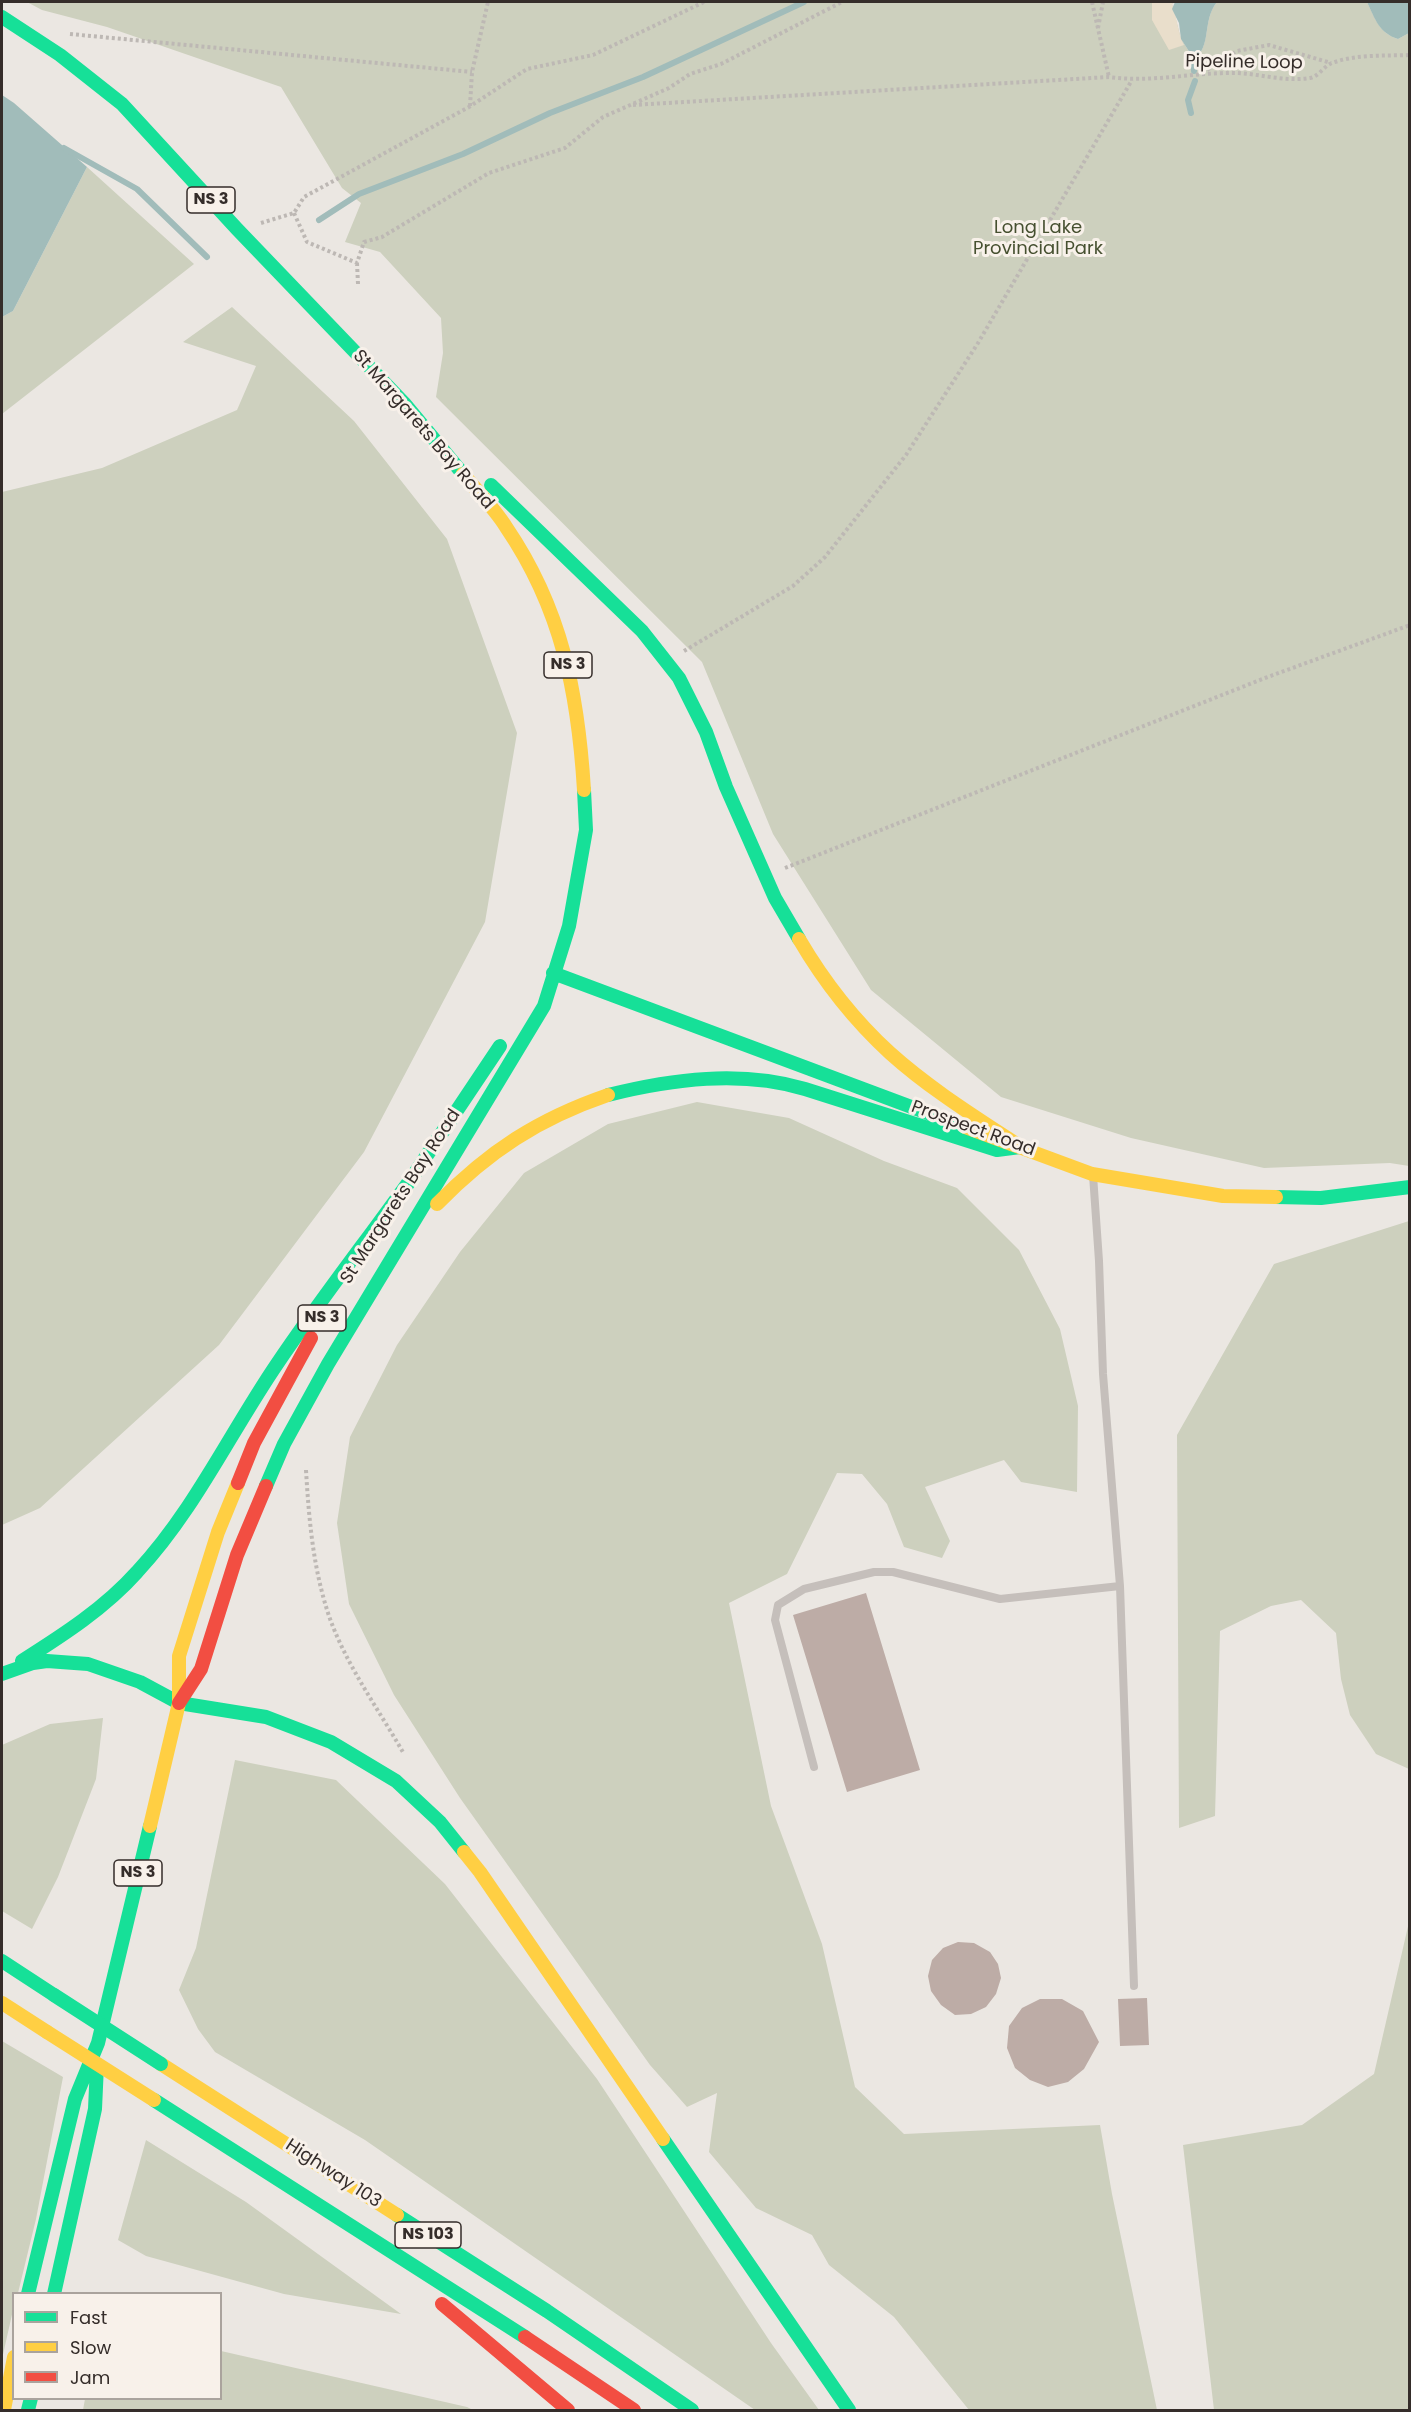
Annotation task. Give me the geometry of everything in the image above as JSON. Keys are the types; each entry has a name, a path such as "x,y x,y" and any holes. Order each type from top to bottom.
{"main road":[{"name":"St Margarets Bay Road","path":"2,17 60,55 122,104 237,230 404,403 505,525 522,552 552,612 571,676 584,775 586,830 574,904 544,1006 328,1364 284,1444 237,1555 201,1669 179,1703"},
{"path":"404,403 602,590 642,631 678,678 706,732 726,787 775,898 815,966 865,1028 891,1054 939,1092 1021,1147"},
{"name":"St Margarets Bay Road","path":"530,997 553,973"},
{"name":"Prospect Road","path":"553,973 1092,1173 1223,1196 1321,1198 1410,1187"},
{"name":"St Margarets Bay Road","path":"28,2292 75,2099 98,2043 179,1703 179,1656 218,1532 254,1443 323,1316 507,1034"},
{"path":"392,1260 440,1200 498,1149 540,1121 563,1110 612,1092 636,1087 712,1078 738,1078 782,1083 997,1150 1021,1147"},
{"path":"2,1673 85,1619 137,1573 160,1546 220,1457 276,1365 413,1176"},
{"path":"2,1673 33,1663 75,1661 116,1672 179,1703 266,1717 331,1742 396,1781 440,1822 480,1872 849,2410"},
{"name":"Highway 103","path":"2,1961 567,2324 692,2410"},
{"name":"Highway 103","path":"2,2003 503,2323 634,2410"},
{"name":"St Margarets Bay Road","path":"54,2292 95,2109 98,2043"},
{"path":"309,2199 431,2294 568,2410"},
{"path":"4,2410 12,2368"}],"lane":[{"path":"1092,1173 1099,1261 1103,1374 1120,1586 1134,1986"},
{"path":"814,1767 775,1620 778,1605 804,1589 874,1572 893,1572 1000,1599 1120,1586"}],"path":[{"path":"470,107 472,72 488,2"},
{"path":"237,230 294,213 303,198 470,107 527,69 593,55 704,2"},
{"path":"358,284 357,263 364,242 382,237 489,173 566,148 603,117 669,88 690,74 722,64 842,2"},
{"path":"1092,2 1108,78"},
{"path":"1098,32 1103,2"},
{"path":"67,34 472,72"},
{"path":"1201,73 1238,51 1269,45 1331,63"},
{"name":"Pipeline Loop","path":"633,105 1108,78 1132,80 1201,73 1240,73 1279,79 1312,78 1331,63 1371,56 1410,55"},
{"path":"666,662 793,586 825,557 864,509 906,455 978,343 1132,80"},
{"path":"294,213 307,242 357,263"},
{"path":"765,876 1265,678 1410,625"},
{"path":"306,1470 309,1527 318,1577 330,1618 348,1657 404,1754"}],"green space":[{"name":"Long Lake Provincial Park","path":"27,2 1175,2 1172,4 1181,39 1194,59 1203,47 1212,9 1217,2 1367,2 1378,24 1386,33 1398,39 1409,33 1409,1166 1390,1163 1264,1168 1131,1138 1001,1097 871,990 773,834 702,662 436,397 443,353 441,318 380,252 345,242 361,203 342,188 281,87 107,27 42,10"},
{"path":"87,167 194,264 2,414 2,317 13,311"},
{"path":"232,307 354,421 447,539 517,733 485,922 364,1152 219,1345 40,1508 2,1525 2,492 102,468 237,410 256,366 183,342"},
{"path":"697,1102 789,1118 884,1161 957,1188 1019,1250 1060,1329 1078,1406 1077,1492 1021,1482 1004,1460 925,1487 950,1541 942,1558 904,1547 887,1504 862,1474 837,1473 787,1574 729,1603 771,1806 822,1944 855,2087 904,2134 1100,2125 1157,2410 969,2410 894,2317 829,2265 812,2235 756,2208 709,2152 717,2093 687,2107 650,2065 460,1798 394,1695 349,1604 337,1523 350,1437 397,1345 460,1252 524,1173 608,1124"},
{"path":"1409,1221 1409,1769 1376,1754 1350,1715 1341,1679 1336,1633 1301,1600 1271,1606 1220,1631 1215,1816 1179,1828 1177,1435 1274,1264"},
{"path":"103,1718 96,1779 58,1877 32,1929 2,1911 2,1745 50,1724"},
{"path":"235,1760 336,1780 445,1884 597,2079 771,2343 819,2410 755,2410 365,2140 215,2052 198,2029 179,1990 196,1948"},
{"path":"1409,1922 1409,2410 1214,2410 1183,2145 1302,2125 1374,2074"},
{"path":"2,2041 63,2077 36,2219 18,2292 12,2292 12,2314 2,2359"},
{"path":"146,2140 246,2202 401,2314 284,2294 146,2256 118,2240"},
{"path":"222,2351 473,2410 83,2410 85,2400 222,2400"}],"sand":[{"path":"1152,2 1175,2 1172,4 1184,45 1169,50 1152,20"}],"water":[{"path":"1175,2 1217,2 1212,9 1203,48 1194,59 1181,39 1179,23 1172,9"},
{"path":"1367,2 1409,2 1409,33 1398,39 1386,33 1378,25"},
{"path":"2,95 87,167 13,311 2,317"}],"building":[{"path":"866,1593 920,1770 847,1792 793,1615"},
{"path":"958,1942 974,1943 990,1952 998,1964 1001,1978 996,1994 986,2007 971,2014 955,2015 941,2005 931,1991 928,1976 932,1960 943,1948"},
{"path":"1147,1998 1149,2045 1120,2046 1118,1999"},
{"path":"1040,1999 1062,1999 1083,2011 1099,2042 1084,2069 1068,2082 1048,2087 1030,2080 1015,2068 1007,2048 1009,2026 1022,2008"}],"waterway":[{"path":"319,220 359,194 463,154 550,113 643,77 804,2"},
{"path":"1194,59 1194,71"},
{"path":"1191,113 1188,100 1195,81"},
{"path":"64,148 137,189 207,257"}],"traffic: fast":[{"path":"2,17 60,55 122,104 237,229 404,403 463,474"},
{"path":"491,485 642,631 679,678 706,732 726,787 775,898 799,939"},
{"path":"266,1486 284,1444 328,1364 544,1006 569,926 586,830 584,790"},
{"path":"553,973 965,1127"},
{"path":"401,1194 500,1046"},
{"path":"608,1095 632,1089 706,1079 731,1078 781,1083 997,1150 1020,1147"},
{"path":"22,1661 97,1609 125,1585 157,1548 194,1498 293,1340 413,1176"},
{"path":"1276,1197 1321,1198 1410,1187"},
{"path":"2,1674 33,1663 47,1661 88,1664 140,1682 179,1703 266,1717 331,1742 396,1781 440,1822 464,1852"},
{"path":"28,2292 75,2099 98,2043 150,1826"},
{"path":"2,1961 54,1995"},
{"path":"54,1995 161,2064"},
{"path":"54,2292 95,2109 97,2065"},
{"path":"154,2100 525,2337"},
{"path":"663,2139 849,2410"},
{"path":"397,2215 547,2311 692,2410"},
{"path":"28,2410 30,2400"}],"traffic: slow":[{"path":"463,474 506,527 541,589 554,621 571,686 584,790"},
{"path":"799,939 818,970 840,999 890,1053 937,1091 1021,1147"},
{"path":"437,1204 476,1168 516,1139 559,1115 608,1095"},
{"path":"965,1127 1092,1174 1223,1196 1276,1197"},
{"path":"150,1826 179,1703 179,1656 218,1532 238,1483"},
{"path":"464,1852 663,2139"},
{"path":"2,2003 47,2032"},
{"path":"47,2032 154,2100"},
{"path":"161,2064 397,2215"},
{"path":"4,2410 12,2368"}],"traffic: jam":[{"path":"238,1483 254,1443 311,1338"},
{"path":"179,1703 201,1669 237,1555 266,1486"},
{"path":"442,2304 568,2410"},
{"path":"525,2337 634,2410"}]}
